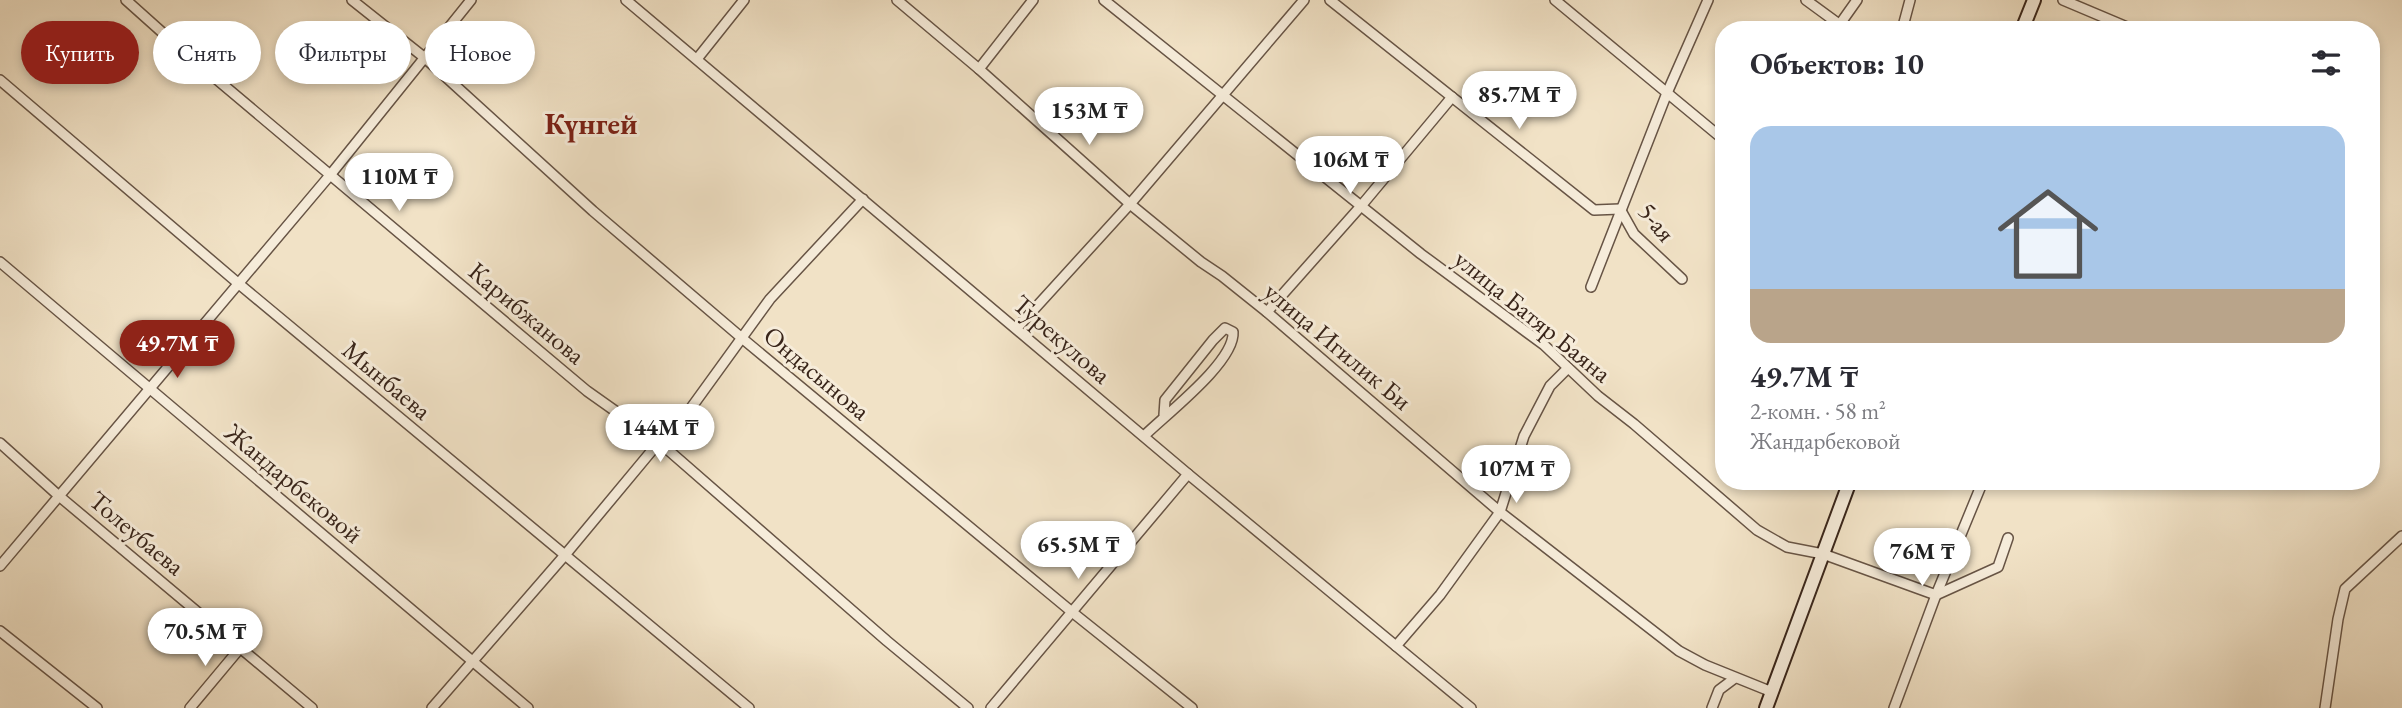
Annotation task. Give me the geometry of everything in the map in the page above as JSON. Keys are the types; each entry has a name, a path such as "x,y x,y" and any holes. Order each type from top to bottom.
{"main road":[{"path":"2026,21 2034,0"},
{"path":"1766,708 1847,490"}],"street":[{"name":"Карибжанова","path":"126,0 587,391 659,442 968,708"},
{"name":"Ондасынова","path":"352,0 425,58"},
{"path":"454,21 471,0"},
{"name":"Турекулова","path":"626,0 1188,474 1471,708"},
{"path":"697,59 744,0"},
{"name":"улица Игилик Би","path":"897,0 979,69 1130,204 1267,312 1500,512 1679,651 1735,678 1772,692"},
{"path":"979,69 1033,0"},
{"name":"улица Батяр Баяна","path":"1104,0 1421,254 1544,345 1757,530 1787,547 1823,554 1936,595"},
{"path":"1017,328 1130,204 1304,0"},
{"name":"5-ая","path":"1330,0 1594,210 1620,209 1634,233 1682,279"},
{"path":"1555,0 1715,133"},
{"path":"1591,287 1667,93 1708,0"},
{"path":"1806,0 1835,21"},
{"path":"1846,21 1857,0"},
{"path":"1904,21 1910,0"},
{"path":"2063,0 2113,21"},
{"path":"0,566 239,284 425,58"},
{"name":"Мынбаева","path":"0,80 239,284 749,708"},
{"name":"Ондасынова","path":"454,84 593,211 743,339 1192,708"},
{"path":"1267,312 1361,206 1452,97"},
{"path":"432,708 691,408 771,299 863,199"},
{"name":"Жандарбековой","path":"0,262 528,708"},
{"path":"1144,436 1164,415 1176,409 1214,369 1230,347 1233,332 1225,328 1213,340 1165,400 1164,415"},
{"path":"1396,646 1440,595 1500,512 1524,436 1550,386 1569,368"},
{"name":"Толеубаева","path":"0,443 59,496 312,708"},
{"path":"991,708 1188,474"},
{"path":"1894,708 1979,490"},
{"path":"2325,708 2345,589 2402,536"},
{"path":"1936,595 1998,567 2008,538"},
{"path":"0,631 97,708"},
{"path":"190,708 242,647"},
{"path":"1712,708 1719,690 1735,678"}],"district":[{"name":"Күнгей","path":"591,123"}]}
